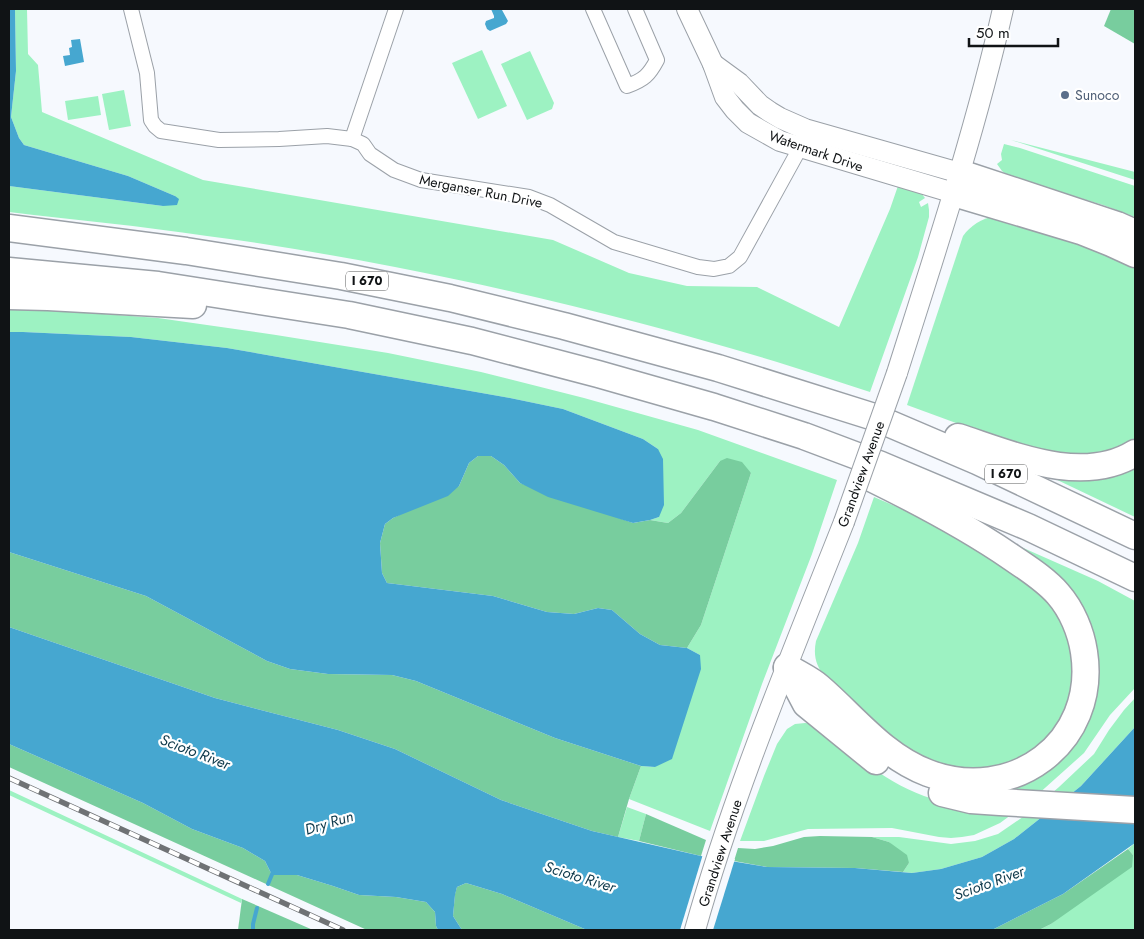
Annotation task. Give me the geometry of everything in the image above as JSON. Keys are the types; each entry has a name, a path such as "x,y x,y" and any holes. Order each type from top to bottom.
{"highway":[{"path":"957,183 1108,222 1135,233"},
{"path":"957,183 1135,254"},
{"name":"I 670","path":"9,228 186,251 341,276 450,298 564,326 718,368 874,417 985,465 1135,536"},
{"path":"9,271 158,284 348,315 472,340 598,374 714,407 804,436 881,464 1019,523 1114,566 1135,578"},
{"path":"9,296 58,297 348,315"},
{"path":"874,417 943,432 1022,458 1052,465 1072,467 1094,466 1116,462 1135,453"},
{"path":"787,667 818,686 886,750 911,766 946,779 963,782 1000,779 1019,773 1048,756 1071,728 1083,697 1086,681 1082,640 1073,618 1058,595 1036,574 987,541 922,503 867,476 804,436"},
{"path":"787,667 806,704 868,756 912,783 971,800 1135,810"}],"main road":[{"name":"Watermark Drive","path":"687,9 713,64 725,97 748,123 780,141 800,148 957,183"},
{"name":"Grandview Avenue","path":"695,930 735,804 844,522 898,373 957,183 1003,9"},
{"name":"Watermark Drive","path":"713,64 739,83 765,108 780,118 805,129 957,183"}],"street":[{"path":"131,9 147,73 151,120 161,131 218,140 327,136 352,139 396,9"},
{"path":"593,9 627,86 639,82 650,73 657,60 635,9"},
{"name":"Merganser Run Drive","path":"352,139 363,144 370,154 403,174 421,180 529,197 550,205 614,242 698,267 714,269 729,266 740,258 800,148"}],"green space":[{"path":"15,9 27,9 28,54 38,65 42,112 203,180 553,240 629,273 687,286 757,287 839,327 890,209 899,183 921,193 925,198 919,202 921,207 928,203 929,217 918,257 870,392 777,362 683,335 540,298 443,277 348,258 254,243 157,229 9,212 9,186 163,206 175,196 128,176 24,145 19,138 11,117 16,71"},
{"path":"1111,9 1135,9 1135,44 1104,26"},
{"path":"482,50 507,106 478,119 452,63"},
{"path":"530,51 554,103 552,109 527,120 501,64"},
{"path":"124,90 131,126 109,130 102,94"},
{"path":"98,96 101,115 68,120 65,101"},
{"path":"1011,140 1135,172 1135,180"},
{"path":"1004,144 1135,186 1135,217 1103,205 1010,177 997,164 1002,160 1001,154"},
{"path":"995,216 1007,218 1135,265 1135,443 1086,458 1019,446 907,405 963,236 977,223"},
{"path":"9,307 158,318 388,353 481,372 698,430 837,480 812,554 762,684 710,831 629,799 641,766 655,767 700,655 687,648 701,625 751,473 720,461 681,513 668,523 650,520 659,517 658,449 643,439 563,409 227,348 131,337 9,332"},
{"path":"478,456 491,456 504,465 520,483 633,523 650,520 668,523 681,513 720,461 727,458 742,462 751,473 701,625 687,648 660,645 640,634 612,610 598,608 574,614 547,612 493,596 387,583 382,573 380,543 385,524 393,518 459,486 469,463"},
{"path":"1135,460 1135,517 1051,477"},
{"path":"874,497 918,516 954,535 1034,583 1068,623 1077,689 1051,738 1005,767 969,771 921,758 889,735 826,678 818,665 815,656 816,641 858,543"},
{"path":"1010,542 1098,581 1135,601 1135,688 1110,715 1084,753 1036,796 951,785 1024,777 1094,667"},
{"path":"9,552 146,596 267,661 290,669 328,674 392,675 416,681 555,738 641,766 618,837 592,831 501,800 395,749 338,730 215,698 9,627"},
{"path":"1135,698 1135,727 1081,786 1014,839 982,857 941,869 912,873 903,872 909,863 889,842 872,837 899,837 951,844 975,841 998,834 1030,812 1094,754 1109,730"},
{"path":"795,724 815,724 867,764 909,790 946,802 1015,812 1000,823 974,835 962,837 939,837 892,828 808,829 764,841 740,841 777,744 787,729"},
{"path":"9,744 143,803 192,829 243,848 265,861 272,875 297,875 359,895 396,897 426,902 435,912 438,930 367,930 9,767"},
{"path":"9,790 242,899 241,903 9,795"},
{"path":"627,807 646,814 639,841 618,837"},
{"path":"646,814 706,840 701,856 639,841"},
{"path":"804,837 872,837 889,842 907,855 909,863 903,872 855,868 767,867 734,861 738,848 755,849"},
{"path":"1135,843 1135,930 1039,930 1051,924 1133,855 1128,849"},
{"path":"1128,849 1133,855 1132,867 1051,924 1039,930 992,930 1063,894"},
{"path":"466,883 502,894 587,930 462,930 453,916 457,887"},
{"path":"242,899 313,930 238,930"}],"water":[{"path":"9,9 15,9 16,71 11,117 19,138 24,145 128,176 175,196 179,199 177,205 163,206 9,186"},
{"path":"491,9 504,9 502,10 508,21 506,24 490,31 485,24 486,21 494,18"},
{"path":"80,39 84,62 65,66 63,56 70,55 71,40"},
{"path":"9,332 131,337 227,348 563,409 643,439 658,449 663,459 664,505 659,517 633,523 548,497 520,483 504,465 491,456 478,456 469,463 459,486 448,496 393,518 385,524 380,543 382,573 387,583 493,596 547,612 574,614 598,608 612,610 640,634 660,645 687,648 700,655 701,669 672,759 655,767 641,766 555,738 416,681 392,675 328,674 290,669 267,661 146,596 9,552"},
{"name":"Scioto River","path":"9,627 215,698 338,730 395,749 501,800 592,831 701,856 767,867 855,868 912,873 941,869 982,857 1014,839 1081,786 1135,727 1135,843 1063,894 992,930 587,930 502,894 466,883 457,887 453,916 462,930 438,930 435,912 426,902 396,897 359,895 297,875 272,875 265,861 243,848 192,829 143,803 9,744"}],"pier":[{"path":"703,854 735,859 713,930 680,930"}],"waterway":[{"name":"Dry Run","path":"268,884 273,872"},
{"name":"Dry Run","path":"253,930 257,908"}],"railway":[{"path":"9,778 343,930"}],"place":[{"name":"Sunoco","path":"1065,95"}]}
